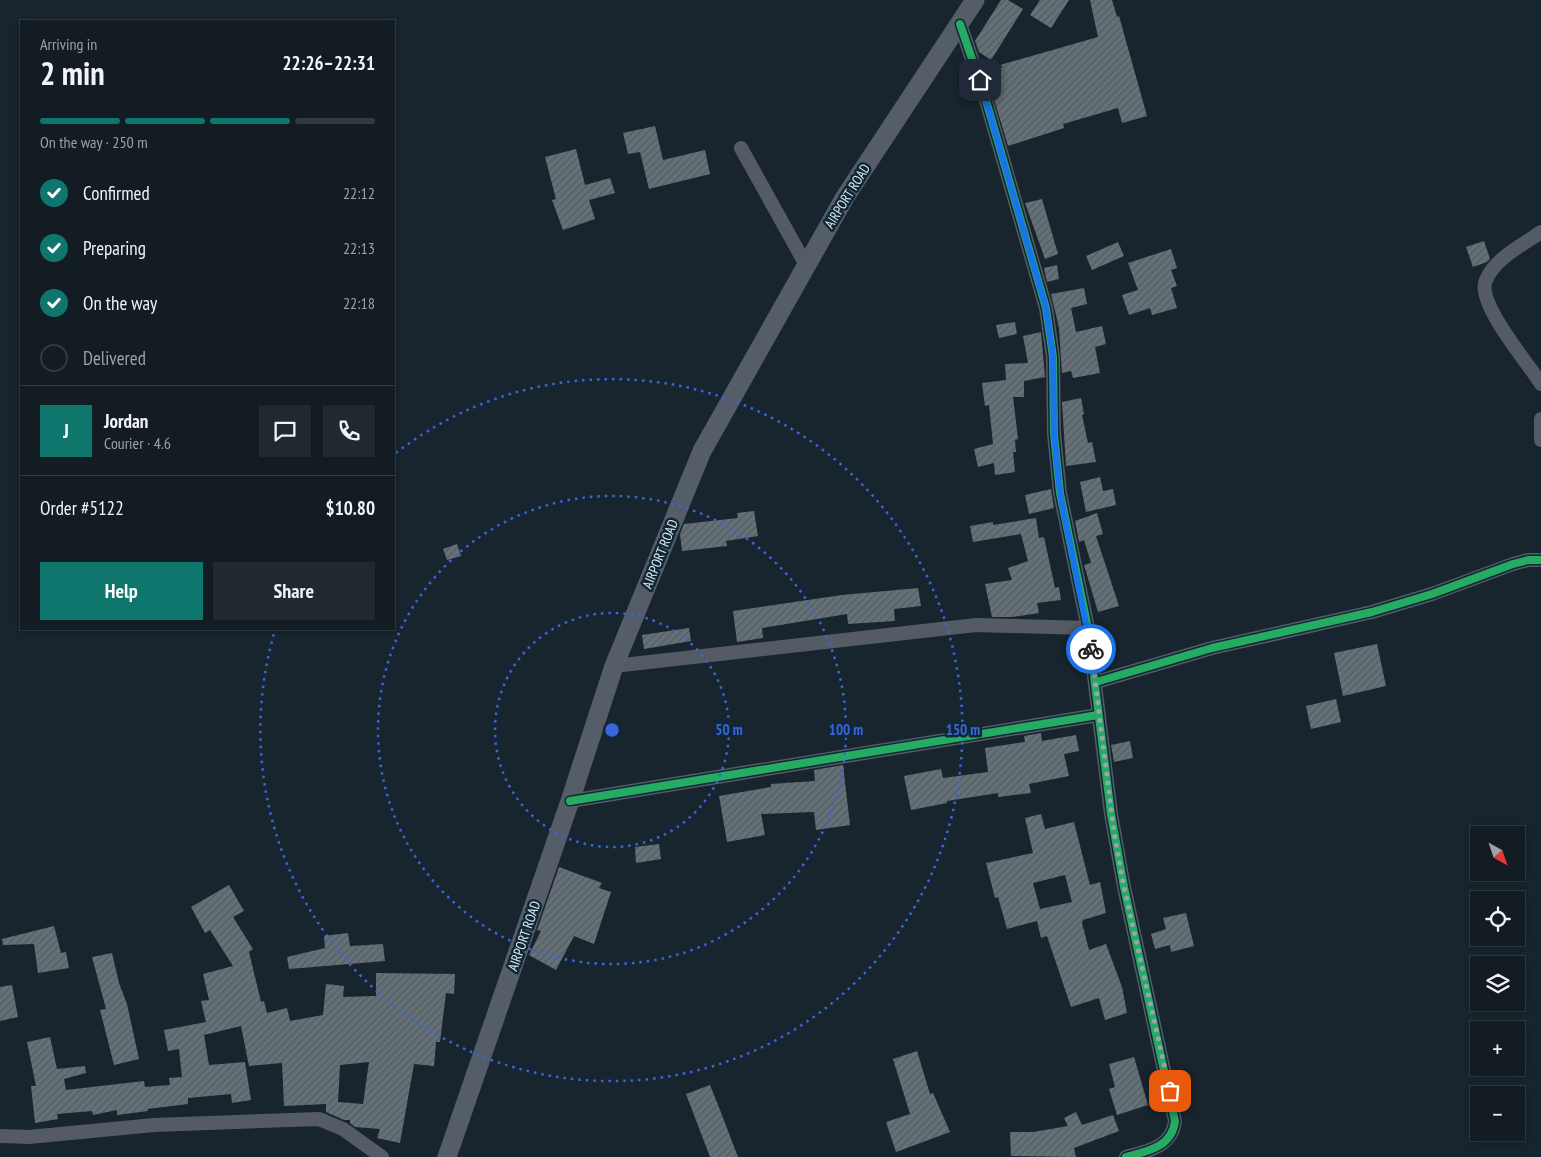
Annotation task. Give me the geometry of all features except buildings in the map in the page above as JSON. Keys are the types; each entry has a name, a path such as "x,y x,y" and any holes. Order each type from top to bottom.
{"main road":[{"name":"AIRPORT ROAD","path":"446,1157 570,801 614,666 702,451 845,197 975,0"}],"street":[{"path":"960,24 986,97 1046,308 1053,357 1054,434 1060,493 1088,628 1111,814 1124,887 1175,1121 1174,1131 1163,1144 1126,1157"},
{"path":"741,148 806,265"},
{"path":"1541,232 1497,265 1484,281 1484,290 1488,302 1506,334 1541,384"},
{"path":"1541,419 1541,440"},
{"path":"1096,682 1212,648 1372,612 1432,594 1513,564 1528,560 1541,560"},
{"path":"614,666 976,625 1088,628"},
{"path":"570,801 1098,715"},
{"path":"0,1136 29,1137 154,1125 319,1119 343,1129 382,1157"}],"cycle path":[{"path":"960,24 985,97 1046,308 1053,357 1054,434 1060,493 1088,628 1111,814 1124,887 1175,1121 1173,1130 1164,1142 1150,1150 1126,1157"},
{"path":"1096,682 1212,648 1372,612 1432,594 1513,564 1528,560 1541,560"},
{"path":"570,801 1098,715"}],"way so far":[{"path":"1091,649 1114,832 1124,887 1170,1091"}],"route":[{"path":"980,80 1046,308 1053,357 1054,434 1060,493 1091,649"}]}
